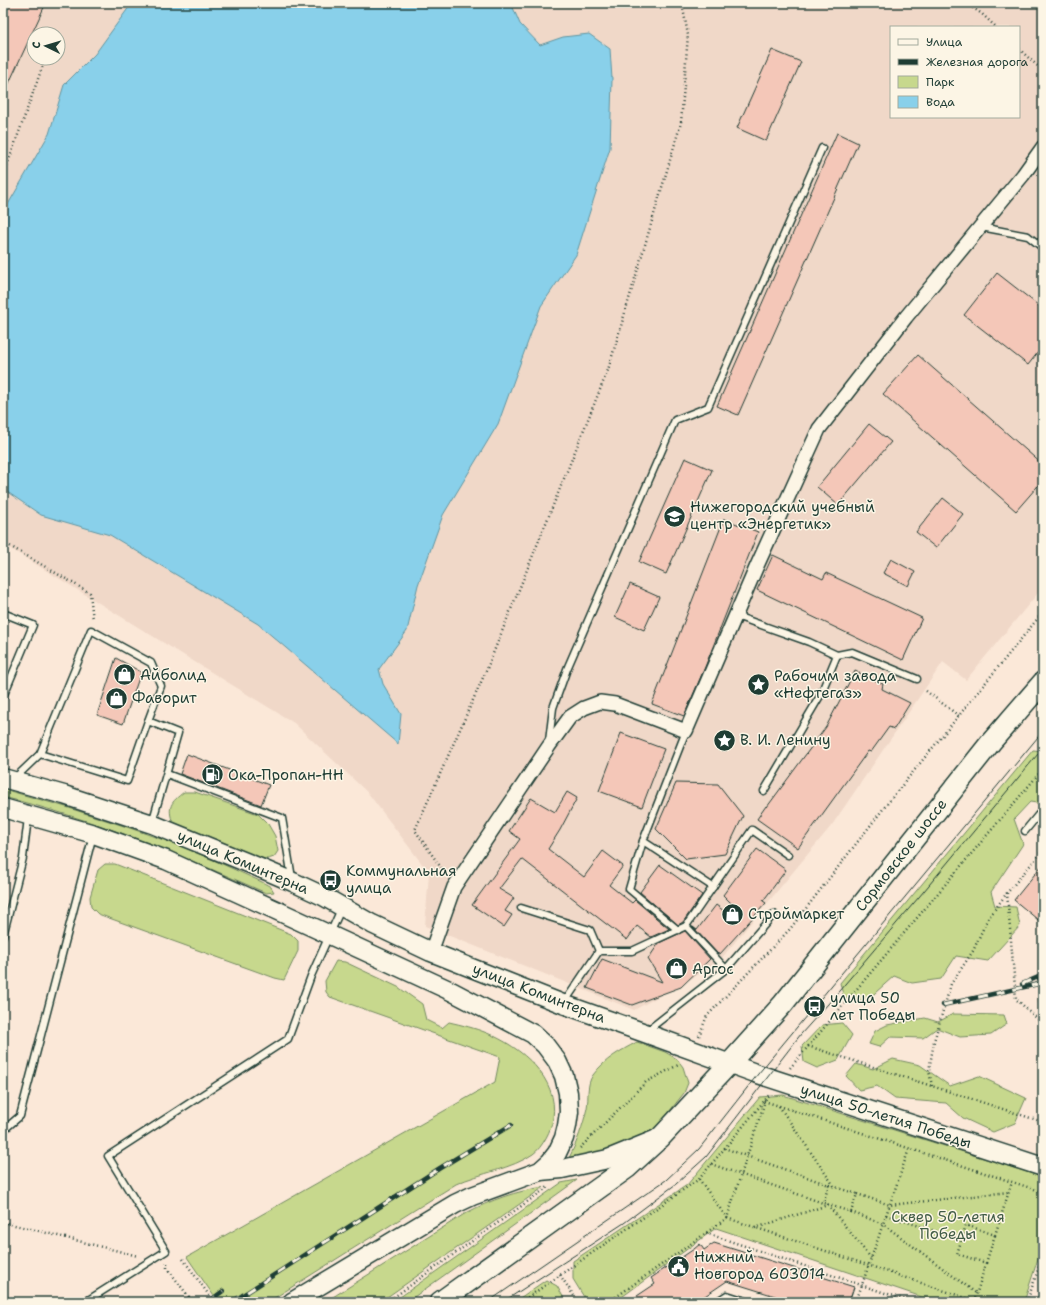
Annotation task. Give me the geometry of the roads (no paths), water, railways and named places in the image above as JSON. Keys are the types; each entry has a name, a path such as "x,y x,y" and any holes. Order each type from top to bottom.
{"main road":[{"name":"Сормовское шоссе","path":"729,1064 783,1004 991,742 1043,682"},
{"name":"улица Коминтерна","path":"8,779 64,794 152,824 293,882 323,896 341,908 372,924 431,952 563,1004 729,1064"},
{"name":"улица Коминтерна","path":"3,808 28,814 133,847 166,860 278,910 451,991 533,1034 545,1045 557,1061 564,1076 568,1093 569,1112 564,1138 557,1153 550,1162 540,1171 472,1196 455,1204 292,1302"},
{"path":"440,1302 627,1168 661,1137 729,1064"},
{"name":"улица 50-летия Победы","path":"729,1064 1043,1167"},
{"path":"540,1171 562,1169 608,1159 661,1137"},
{"path":"312,1302 322,1284"}],"street":[{"path":"431,952 454,887 570,717 584,708 600,702 616,704 686,731 819,429 906,316 1023,175 1043,148"}],"lane":[{"path":"549,746 553,708 567,669 675,420 708,407 822,148"},
{"path":"980,227 1028,236 1043,248"},
{"path":"3,613 34,625 3,697"},
{"path":"736,616 809,642 837,655 852,652 917,679"},
{"path":"8,779 40,754 91,630 151,663 161,686 127,781 40,754"},
{"path":"764,792 820,696 837,655"},
{"path":"148,721 178,733 152,824"},
{"path":"678,930 629,889 643,841 686,731"},
{"path":"167,774 282,818 293,882"},
{"path":"1025,831 1043,809"},
{"path":"3,936 23,858 28,814"},
{"path":"599,950 632,951 686,926 752,830 788,855"},
{"path":"3,1127 6,1128 20,1116 94,834"},
{"path":"643,841 713,887"},
{"path":"85,1302 166,1251 108,1156 288,1039 311,976 341,908"},
{"path":"521,908 590,930 599,950"},
{"path":"645,1033 726,968 774,914"},
{"path":"686,926 726,968"},
{"path":"563,1004 599,950"},
{"path":"716,1302 727,1295 749,1302"}],"water":[{"path":"132,3 511,3 520,24 540,45 563,37 589,34 610,49 612,79 610,148 576,255 541,306 498,424 443,515 418,585 407,631 379,669 383,684 401,714 398,744 258,624 110,535 41,515 3,489 3,213 49,134 64,85 95,54"}],"tram line":[{"path":"488,1302 666,1180 699,1149 758,1074 1043,731"},
{"path":"503,1302 624,1223 676,1184 706,1157 801,1034 919,897 1043,748"}],"railway":[{"path":"1022,984 1043,975"},
{"path":"943,1005 1043,983"},
{"path":"232,1302 440,1168 511,1125"},
{"path":"208,1302 223,1291"}],"place":[{"name":"Нижегородский учебный центр «Энергетик»","path":"675,516"},
{"name":"Айболид","path":"125,675"},
{"name":"Рабочим завода «Нефтегаз»","path":"759,685"},
{"name":"Фаворит","path":"116,698"},
{"name":"В. И. Ленину","path":"724,740"},
{"name":"Ока-Пропан-НН","path":"213,775"},
{"name":"Коммунальная улица","path":"331,880"},
{"name":"Строймаркет","path":"732,914"},
{"name":"Аргос","path":"676,969"},
{"name":"улица 50 лет Победы","path":"814,1007"},
{"name":"Нижний Новгород 603014","path":"679,1266"}],"park label":[{"name":"Сквер 50-летия Победы","path":"948,1226"}]}
